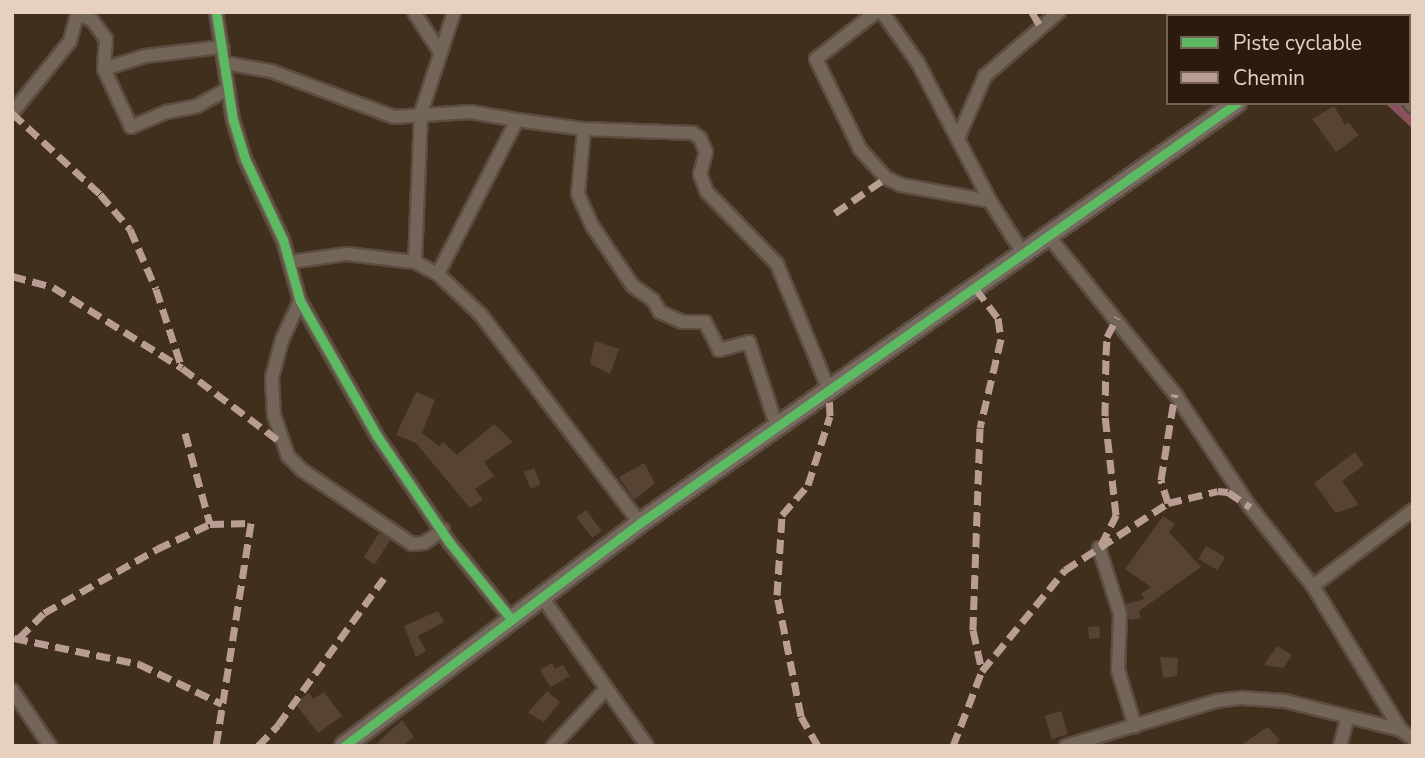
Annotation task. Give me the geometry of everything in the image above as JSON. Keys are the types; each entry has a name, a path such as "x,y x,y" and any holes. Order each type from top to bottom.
{"street":[{"path":"216,12 228,89 245,159 290,262 300,301 377,436 443,530 512,620"},
{"path":"415,12 440,52"},
{"path":"415,262 421,113 454,12"},
{"path":"876,12 816,59 860,149 886,178 901,185 990,201"},
{"path":"882,12 918,63 990,201 1024,256"},
{"path":"958,138 985,76 1059,12"},
{"path":"12,113 56,63 70,41 77,13 92,20 106,39 104,69 131,127 167,112 197,106 228,89"},
{"path":"104,69 145,56 222,47"},
{"path":"224,63 271,71 384,115 482,113 584,129 694,133 700,138 706,152 700,174 707,192 777,264 829,390"},
{"path":"344,746 640,523 1050,238 1234,105"},
{"path":"438,274 517,120"},
{"path":"584,129 578,194 593,227 633,286 653,300 660,312 682,322 705,322 719,350 749,342 777,426"},
{"path":"1050,238 1175,394 1250,507 1313,586 1401,730 1413,739"},
{"path":"290,262 347,254 415,262 438,274 481,316 640,523"},
{"path":"300,301 282,340 272,378 274,415 288,456 302,470 412,544 424,542 443,530"},
{"path":"1313,586 1413,510"},
{"path":"1100,548 1120,614 1118,670 1135,726"},
{"path":"542,597 647,746"},
{"path":"12,690 50,746"},
{"path":"553,746 606,690"},
{"path":"1066,746 1216,701 1242,698 1285,701 1401,730"},
{"path":"1340,746 1348,717"},
{"path":"1116,731 1122,746"}],"shaded area":[{"path":"1413,12 1413,129 1387,105 1411,105 1411,14 1380,14"}],"building":[{"path":"1334,106 1345,125 1348,122 1359,135 1336,152 1312,119"},
{"path":"595,341 619,349 610,374 590,364"},
{"path":"416,392 435,400 422,433 439,446 443,442 457,455 494,424 513,442 484,462 494,476 475,489 483,500 470,508 416,443 396,435"},
{"path":"1355,452 1364,465 1342,481 1359,505 1336,513 1314,483"},
{"path":"644,463 655,483 634,500 619,477"},
{"path":"534,468 541,485 531,489 524,472"},
{"path":"586,510 602,531 592,538 576,517"},
{"path":"1163,516 1175,524 1169,532 1201,567 1139,611 1141,618 1129,620 1126,604 1145,599 1141,594 1151,587 1125,569"},
{"path":"379,533 390,540 375,564 364,558"},
{"path":"1206,546 1225,557 1218,570 1198,559"},
{"path":"438,611 444,622 418,636 426,651 416,657 404,626"},
{"path":"1099,626 1100,638 1089,639 1088,627"},
{"path":"1277,646 1292,655 1283,668 1264,665"},
{"path":"1160,657 1178,658 1177,676 1163,678"},
{"path":"552,663 555,669 563,665 570,676 550,687 540,670"},
{"path":"547,691 560,702 544,722 528,713"},
{"path":"324,692 342,716 318,733 295,703 309,693 313,699"},
{"path":"1061,711 1068,734 1052,739 1045,716"},
{"path":"402,720 414,737 402,746 374,746"},
{"path":"1268,727 1280,740 1274,746 1239,746"}],"marked path":[{"path":"1032,12 1042,29"},
{"path":"12,113 100,194 130,229 156,289 182,368 282,443"},
{"path":"835,213 886,178"},
{"path":"12,276 53,287 182,368"},
{"path":"976,289 998,318 1001,339 980,428 973,630 982,671"},
{"path":"1101,545 1116,515 1105,416 1107,337 1117,317"},
{"path":"818,746 801,716 777,595 782,515 808,485 830,416 829,390"},
{"path":"1168,503 1161,480 1175,394"},
{"path":"185,433 210,524"},
{"path":"953,746 982,671 1065,570 1168,503 1218,491 1228,492 1250,507"},
{"path":"19,638 44,613 157,549 210,524 251,523 216,746"},
{"path":"258,746 278,725 384,578"},
{"path":"14,638 139,664 222,704"}],"cycle path":[{"path":"216,12 233,120 245,159 283,240 300,301 377,436 449,542 512,620"},
{"path":"344,746 640,523 1234,105"}]}
